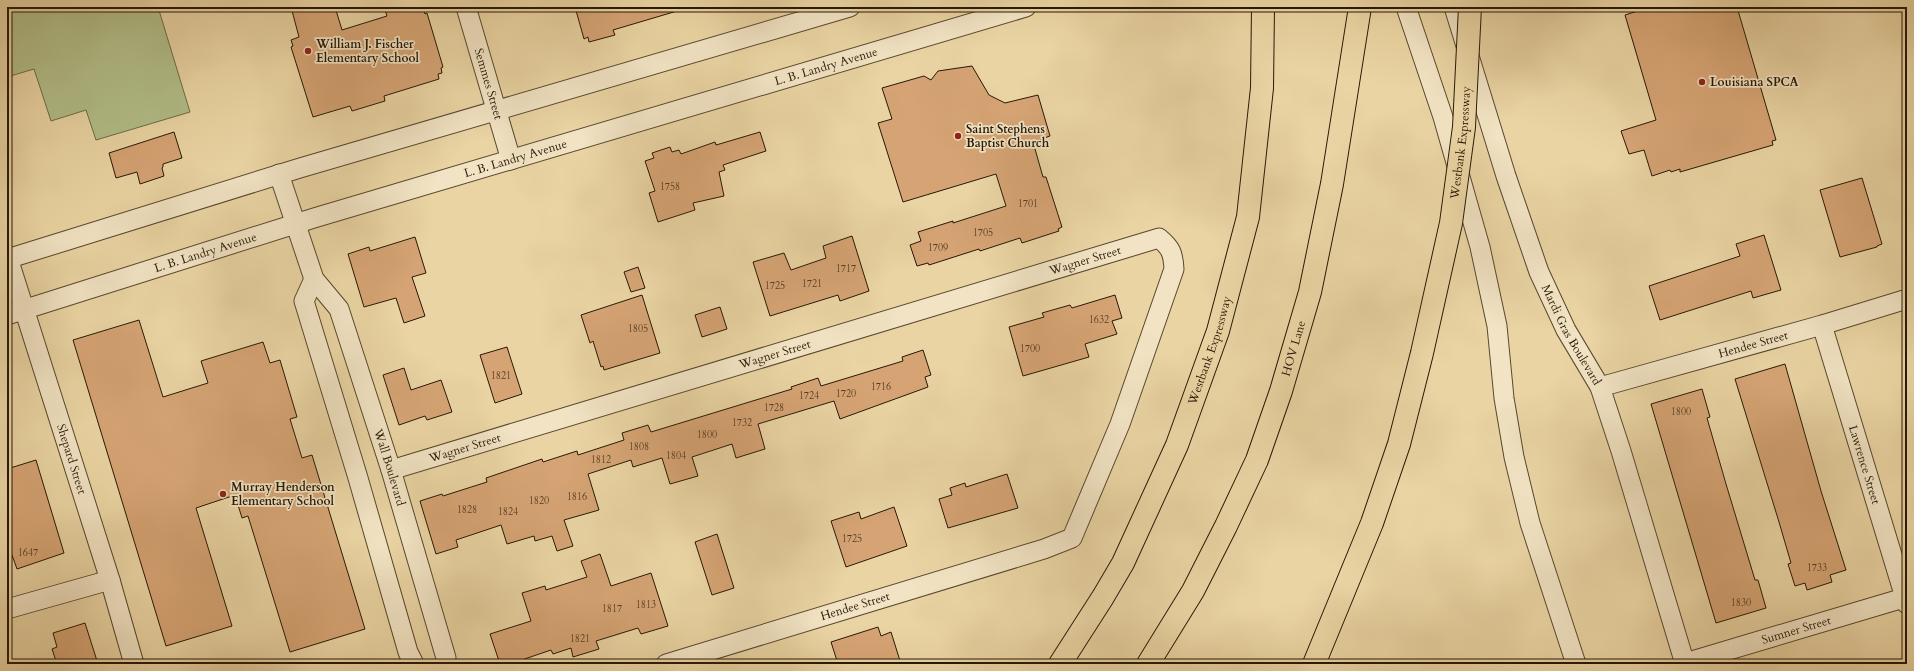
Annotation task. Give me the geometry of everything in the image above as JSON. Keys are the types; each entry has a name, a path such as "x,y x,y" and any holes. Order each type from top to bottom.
{"highway":[{"name":"Westbank Expressway","path":"1060,664 1103,598 1123,563 1177,445 1218,331 1248,217 1262,88 1262,7"},
{"name":"HOV Lane","path":"1148,664 1193,591 1226,526 1257,460 1281,391 1310,292 1331,192 1360,7"},
{"name":"Westbank Expressway","path":"1314,664 1372,523 1399,444 1422,354 1451,223 1464,127 1470,7"}],"street":[{"name":"Semmes Street","path":"466,7 512,160"},
{"path":"7,257 497,109 850,7"},
{"name":"L. B. Landry Avenue","path":"7,315 296,224 1026,7"},
{"path":"1406,7 1443,117 1480,247 1497,326 1504,398 1514,457 1530,523 1576,664"},
{"name":"Mardi Gras Boulevard","path":"1454,7 1506,176 1539,272 1566,330 1600,387 1685,663"},
{"name":"Wall Boulevard","path":"279,174 314,279 340,309 391,470 446,658 445,664"},
{"name":"Hendee Street","path":"666,664 1044,549 1072,538 1120,424 1174,269 1173,253 1159,238"},
{"name":"Wagner Street","path":"391,470 1159,238"},
{"name":"Shepard Street","path":"7,257 110,580 134,664"},
{"path":"314,279 304,301 358,478 408,652 414,664"},
{"name":"Hendee Street","path":"1600,387 1822,325 1907,299"},
{"name":"Lawrence Street","path":"1822,325 1906,600"},
{"path":"7,609 110,580"},
{"name":"Sumner Street","path":"1685,663 1906,600"}],"green space":[{"path":"7,7 158,7 190,112 96,140 86,110 51,121 34,69 7,77"}],"building":[{"path":"291,7 335,7 342,30 387,16 384,7 422,7 425,14 427,13 443,67 441,68 442,73 438,74 439,79 384,96 385,101 352,111 350,106 313,117 291,47 293,46 291,40 299,37"},
{"path":"575,7 676,7 677,11 613,30 615,35 589,42 588,37 584,39"},
{"name":"Louisiana SPCA","path":"1650,7 1737,7 1776,140 1772,141 1773,145 1680,172 1680,169 1671,172 1670,170 1652,176 1644,150 1629,154 1621,131 1656,120 1625,15"},
{"path":"972,66 989,95 1005,103 1038,95 1050,136 1033,142 1043,177 1046,177 1062,227 1058,229 1059,231 1022,243 1020,238 929,265 928,263 917,266 910,245 921,241 918,232 953,221 953,223 1006,206 996,174 903,202 878,123 892,119 882,88 924,76 931,80 938,71"},
{"path":"174,132 182,158 163,164 162,168 164,176 140,184 137,172 116,178 109,153"},
{"path":"760,132 766,151 723,165 725,170 719,172 724,196 693,203 695,210 658,222 649,193 655,191 645,161 654,158 652,153 670,147 672,152 679,150 681,154 715,142 716,145"},
{"path":"1862,178 1882,244 1877,247 1840,257 1820,190"},
{"path":"1764,235 1781,290 1753,298 1751,291 1660,320 1649,286 1740,256 1736,244"},
{"path":"852,236 869,291 840,301 838,295 770,316 753,262 784,253 791,270 826,258 823,246"},
{"path":"415,237 426,273 412,277 425,316 404,323 396,298 364,307 348,254 369,247 370,251"},
{"path":"638,267 645,288 631,292 624,272"},
{"path":"642,295 660,353 604,370 603,366 601,367 593,341 590,343 581,315"},
{"path":"1115,295 1122,318 1112,321 1117,334 1085,344 1089,357 1023,376 1009,327 1044,317 1042,313 1070,305 1072,308"},
{"path":"720,307 727,329 702,337 695,315"},
{"path":"139,320 163,397 208,383 201,361 263,342 270,363 280,360 297,417 290,419 302,458 312,455 365,629 290,652 248,516 242,518 235,495 196,508 232,626 166,646 73,340"},
{"path":"507,347 522,394 495,403 480,355"},
{"path":"923,350 931,375 925,377 928,387 840,419 834,401 758,424 765,449 736,458 732,444 692,457 698,476 670,484 662,458 633,467 631,460 588,474 599,510 564,520 573,546 557,551 552,536 535,541 534,536 507,544 501,525 456,540 458,547 436,554 420,501 442,494 443,496 487,482 486,478 542,459 543,462 577,451 578,455 624,440 622,433 648,425 651,432 792,389 791,387 818,378 821,386 903,361 902,357"},
{"path":"1785,364 1821,491 1846,570 1830,575 1832,582 1807,590 1805,583 1795,586 1788,564 1791,563 1735,379"},
{"path":"404,368 411,390 441,380 452,412 427,420 425,416 399,425 383,375"},
{"path":"1702,389 1710,417 1707,418 1726,484 1755,580 1758,580 1766,608 1716,623 1651,404"},
{"path":"36,460 64,553 17,569 12,555 7,557 7,469"},
{"path":"1007,474 1018,508 948,528 939,499 952,495 950,488 965,483 966,487"},
{"path":"894,507 907,546 846,567 831,521 859,512 861,519"},
{"path":"717,534 734,588 712,595 695,542"},
{"path":"600,554 611,586 651,573 668,626 641,634 638,628 596,641 599,649 573,657 571,648 553,654 551,650 510,664 500,664 490,634 531,621 522,593 545,586 546,590 587,577 581,561"},
{"path":"85,623 98,664 57,664 52,649 57,647 53,633"},
{"path":"878,627 881,636 891,632 901,664 838,664 831,642"}],"place":[{"name":"William J. Fischer Elementary School","path":"308,51"},
{"name":"Louisiana SPCA","path":"1702,82"},
{"name":"Saint Stephens Baptist Church","path":"958,136"},
{"name":"Murray Henderson Elementary School","path":"223,494"}]}
